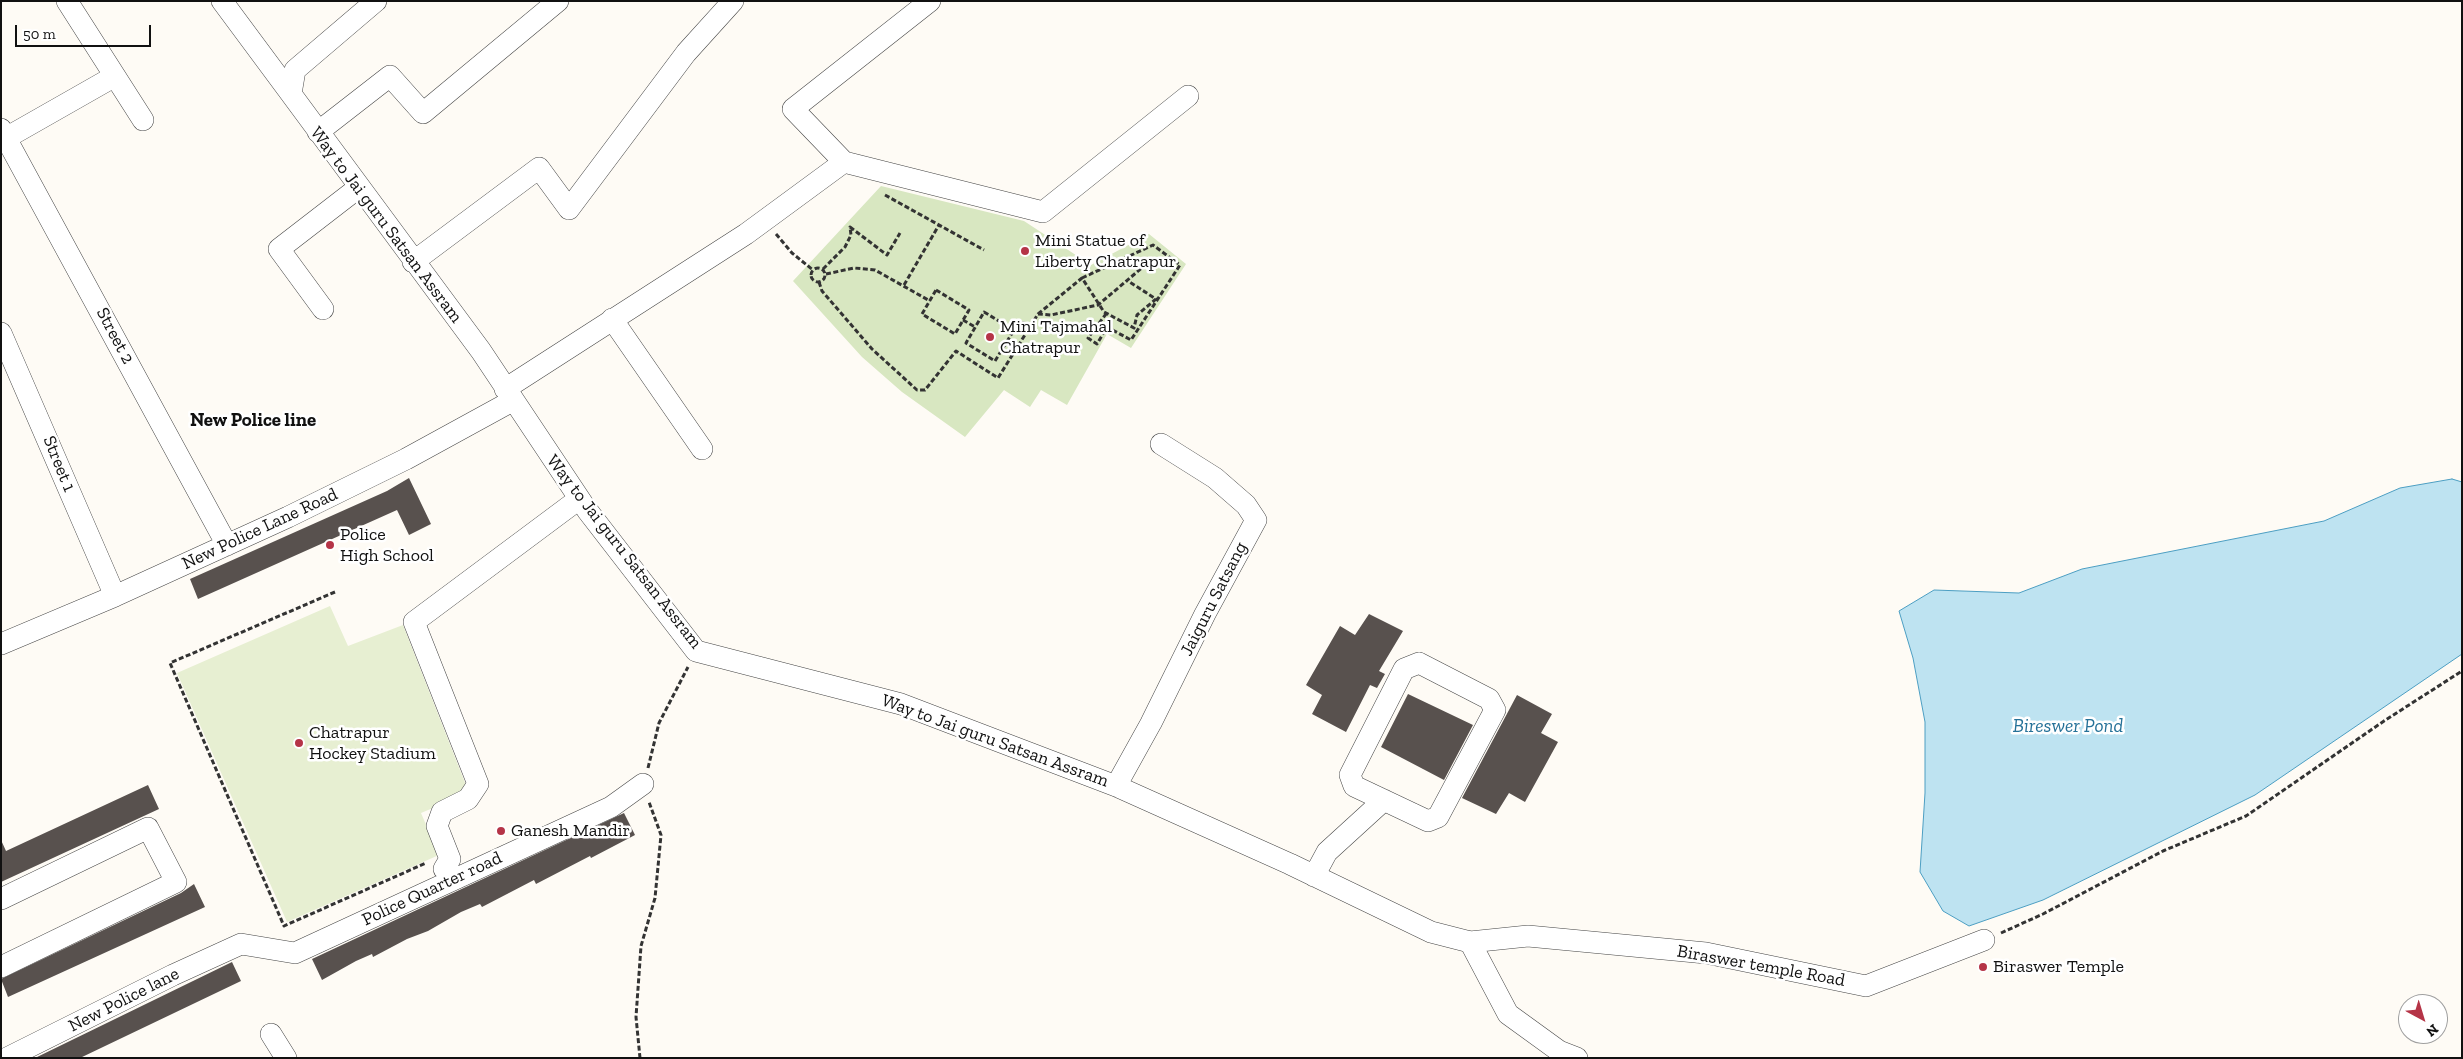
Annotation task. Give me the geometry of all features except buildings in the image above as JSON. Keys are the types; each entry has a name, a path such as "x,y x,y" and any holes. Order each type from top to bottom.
{"street":[{"path":"67,1 143,120"},
{"name":"Way to Jai guru Satsan Assram","path":"222,1 358,188 481,351 579,499 696,651 901,704 1116,786 1314,876 1430,932 1470,942"},
{"path":"291,94 295,70 376,1"},
{"path":"318,132 390,76 424,113 558,1"},
{"path":"414,262 539,168 569,209 686,53 733,1"},
{"path":"930,1 792,109 844,162 1043,212 1188,96"},
{"path":"4,133 115,76"},
{"name":"Street 2","path":"4,133 227,544"},
{"name":"New Police Lane Road","path":"1,644 115,596 406,458 509,395 612,319 764,221 844,162"},
{"path":"322,309 278,248 358,188"},
{"path":"612,319 702,448"},
{"name":"Street 1","path":"1,332 115,596"},
{"name":"Jaiguru Satsang","path":"1116,786 1151,723 1205,614 1256,520 1246,506 1215,478 1161,444"},
{"path":"446,861 437,826 442,812 468,799 478,784 414,622 579,499"},
{"path":"1419,663 1489,700 1495,710 1438,817 1428,821 1384,800 1354,786 1350,775 1404,669 1419,663"},
{"name":"Police Quarter road","path":"241,944 296,953 611,807 643,784"},
{"path":"1314,876 1327,852 1384,800"},
{"path":"1,899 148,828 176,882 1,968"},
{"name":"Biraswer temple Road","path":"1470,942 1528,936 1706,953 1866,986 1984,940"},
{"path":"1470,942 1508,1014 1559,1051 1578,1058"},
{"name":"New Police lane","path":"7,1058 173,975 241,944"},
{"path":"271,1034 286,1058"}],"path":[{"path":"885,195 984,250"},
{"path":"764,221 792,253 813,270 822,269 838,257 851,235 850,227 887,255 900,233"},
{"path":"904,285 939,226"},
{"path":"819,282 822,291 872,349 917,390 925,390 956,351 998,378 1038,314 1082,278 1153,245 1180,265 1131,340 1107,327 1097,344 1088,338 1106,314"},
{"path":"1038,314 1051,315 1098,305 1150,261"},
{"path":"826,274 854,268 868,268 904,285 930,301"},
{"path":"822,269 826,274"},
{"path":"813,270 811,277 814,281 819,282 825,279 826,274"},
{"path":"1082,278 1098,305 1106,314 1134,328 1137,315 1156,299 1128,281"},
{"path":"936,290 969,310 955,334 922,314 930,301 936,290"},
{"path":"1014,330 984,312 966,343 995,361 1014,330 1023,323 1031,325"},
{"path":"963,320 975,327"},
{"path":"335,592 170,663 284,926 446,861"},
{"path":"640,1058 636,1017 641,946 655,898 661,835 643,784 660,722 696,651"},
{"path":"1984,940 2043,914 2163,851 2246,816 2384,721 2462,671"}],"green space":[{"path":"881,186 1024,221 1091,265 1149,234 1186,264 1131,348 1107,334 1067,405 1041,390 1030,407 1004,390 965,437 902,392 862,357 793,281"},
{"name":"Chatrapur Hockey Stadium","path":"330,606 348,646 403,625 469,793 421,813 439,855 287,922 177,673"}],"water":[{"name":"Bireswer Pond","path":"2452,479 2462,482 2462,654 2255,795 2043,900 1969,926 1943,911 1920,872 1925,793 1925,722 1913,658 1899,611 1934,590 2019,593 2082,569 2324,521 2400,488"}],"place":[{"name":"Mini Statue of Liberty Chatrapur","path":"1025,251"},
{"name":"Mini Tajmahal Chatrapur","path":"990,337"},
{"name":"Police High School","path":"330,545"},
{"name":"Chatrapur Hockey Stadium","path":"299,743"},
{"name":"Ganesh Mandir","path":"501,831"},
{"name":"Biraswer Temple","path":"1983,967"}],"district":[{"name":"New Police line","path":"253,421"}]}
